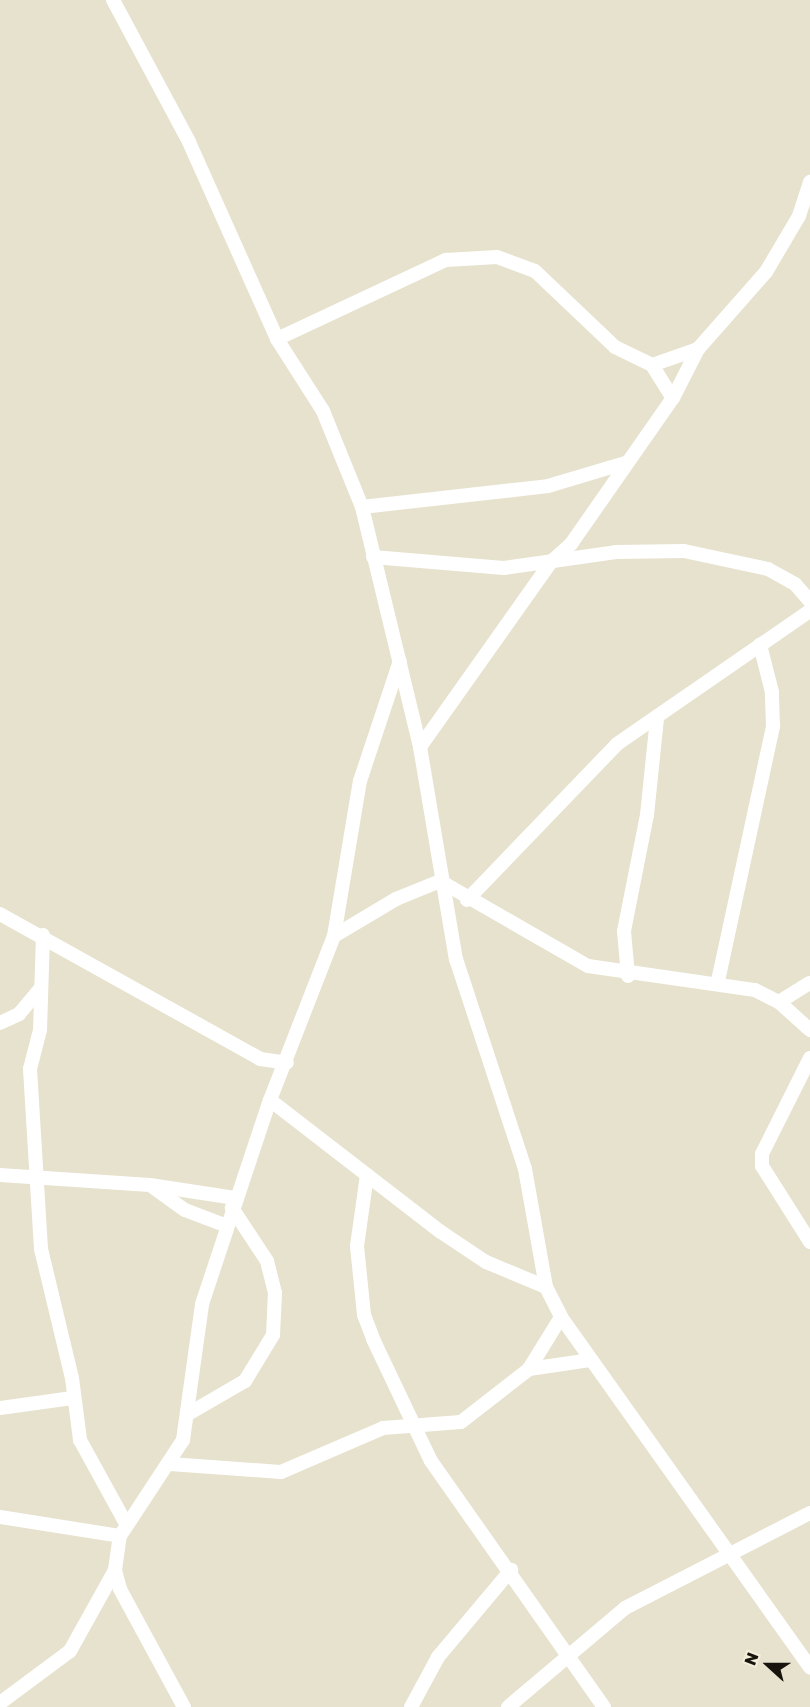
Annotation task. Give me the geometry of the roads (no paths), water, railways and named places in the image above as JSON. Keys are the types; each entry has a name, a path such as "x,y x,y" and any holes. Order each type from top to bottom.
{"street":[{"path":"113,0 189,142 277,339 308,380 362,507 401,659 420,747 440,881 456,959 525,1169 546,1287 561,1317 810,1667"},
{"path":"420,747 551,562 571,544 625,463 673,398 698,349 785,243 810,182"},
{"path":"277,339 446,260 497,257 535,271 615,347 652,365 673,398"},
{"path":"652,365 698,349"},
{"path":"362,507 548,486 625,463"},
{"path":"373,557 471,568 551,562 616,552 684,551 768,569 795,584 810,601"},
{"path":"467,900 583,774 617,744 657,719 810,611"},
{"path":"718,981 773,726 772,692 760,645"},
{"path":"0,1703 70,1651 115,1570 120,1536 125,1522 170,1464 188,1414 199,1317 234,1203 270,1100 287,1064 334,936 360,781 401,659"},
{"path":"628,976 624,931 647,815 657,719"},
{"path":"334,936 396,899 440,881"},
{"path":"440,881 467,900 588,966 628,976 718,981 779,1002 810,1030"},
{"path":"0,914 43,935 260,1059 287,1064"},
{"path":"43,935 44,984 30,1070 41,1249 80,1440 125,1522"},
{"path":"779,1002 810,983"},
{"path":"0,1023 33,1003 44,984"},
{"path":"810,1058 762,1155 762,1166 810,1242"},
{"path":"270,1100 367,1175 486,1262 546,1287"},
{"path":"0,1175 150,1185 234,1203 267,1261 275,1293 273,1335 245,1381 223,1398 188,1414"},
{"path":"367,1175 357,1217 364,1315 416,1422 431,1461 511,1570 604,1707"},
{"path":"150,1185 184,1210 227,1226"},
{"path":"529,1369 561,1317"},
{"path":"170,1464 281,1472 371,1432 416,1422 453,1423 474,1416 503,1384 529,1369 591,1360"},
{"path":"0,1408 72,1398"},
{"path":"508,1707 625,1608 810,1513"},
{"path":"0,1517 120,1536"},
{"path":"115,1570 181,1706"},
{"path":"411,1707 438,1657 511,1570"}]}
